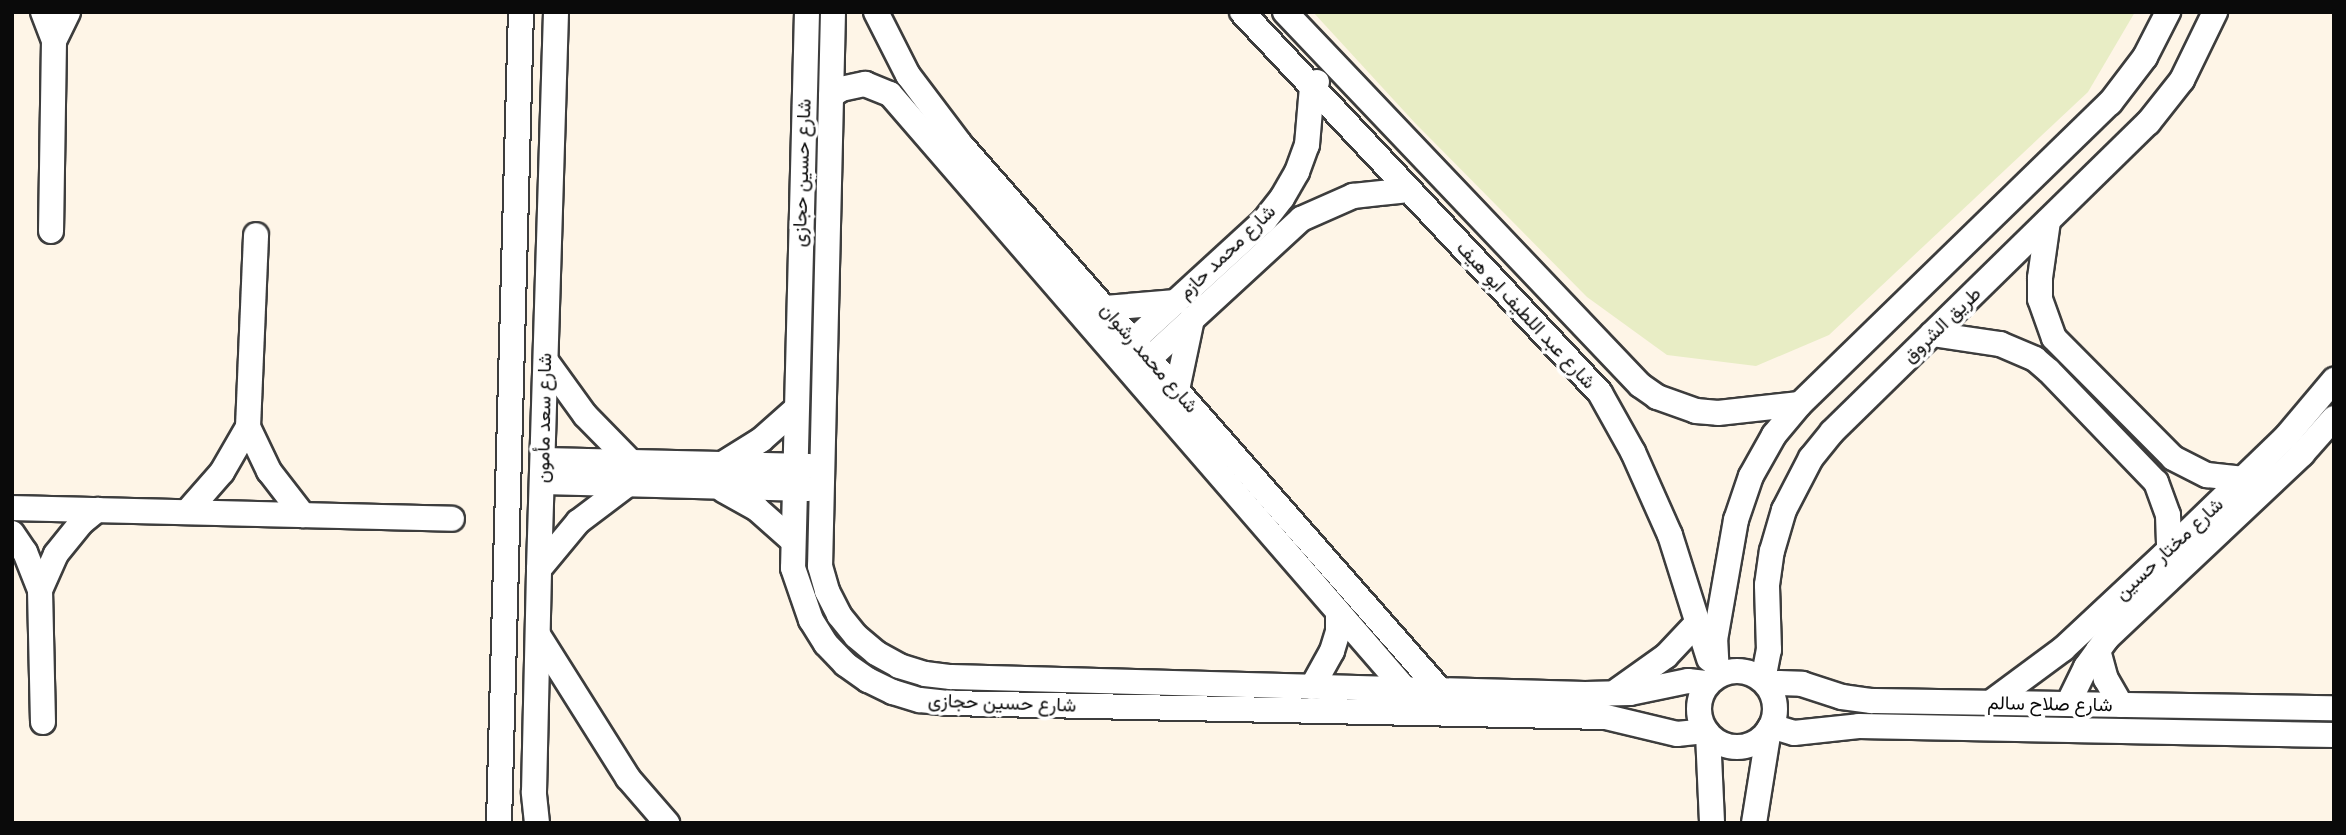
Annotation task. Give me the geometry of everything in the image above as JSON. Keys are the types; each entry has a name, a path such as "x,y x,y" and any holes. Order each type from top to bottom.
{"street":[{"path":"43,12 54,41 51,230"},
{"path":"54,41 68,12"},
{"name":"شارع سعد مأمون","path":"499,823 521,12"},
{"name":"شارع سعد مأمون","path":"537,823 534,792 539,569 556,12"},
{"name":"شارع حسين حجازى","path":"807,12 793,568 800,595 826,644 868,680 920,700 1611,694 1713,678"},
{"name":"شارع حسين حجازى","path":"833,12 820,566 827,592 839,615 856,636 899,666 925,674 951,677 1312,687 1419,695 1606,717 1677,734 1707,732"},
{"name":"شارع محمد رشوان","path":"876,12 908,75 933,111 1105,308 1133,357 1177,390 1419,695"},
{"name":"شارع عبد اللطيف ابو هيف","path":"1242,12 1600,393 1653,493 1670,535 1713,678"},
{"name":"شارع عبد اللطيف ابو هيف","path":"1285,12 1640,385 1657,397 1696,411 1718,413 1800,404"},
{"path":"1712,823 1707,732 1698,706 1713,678 1715,640 1738,512 1762,455 1800,404 2110,103 2145,57 2168,12"},
{"name":"طريق الشروق","path":"1765,683 1769,650 1767,584 1772,551 1794,487 1832,432 2148,123 2182,80 2215,12"},
{"path":"1312,87 1335,65"},
{"name":"شارع محمد رشوان","path":"831,96 841,89 865,84 890,94 1133,357 1338,612 1419,695"},
{"name":"شارع محمد حازم","path":"1184,310 1264,221 1297,172 1307,145 1312,116 1312,87"},
{"path":"2053,158 2084,186"},
{"name":"شارع محمد حازم","path":"1133,357 1184,310 1301,219 1353,196 1409,190"},
{"path":"2048,221 2040,278 2040,299 2054,338 2174,458 2207,475 2244,479"},
{"path":"187,512 222,472 248,427 256,235"},
{"path":"1105,308 1184,310 1185,341 1177,390"},
{"path":"1932,334 2000,344 2035,359 2049,371 2156,482 2168,515 2169,550"},
{"path":"546,362 629,473"},
{"name":"شارع مختار حسين","path":"1990,703 2063,649 2169,550 2286,437 2334,380"},
{"path":"1611,412 1630,401 1640,385"},
{"path":"718,475 796,409"},
{"name":"شارع مختار حسين","path":"2068,705 2098,650 2302,454 2334,418"},
{"path":"248,427 269,471 303,515"},
{"path":"543,471 820,478"},
{"path":"539,569 578,522 629,473"},
{"path":"718,475 792,540"},
{"path":"12,508 452,519"},
{"path":"40,590 56,554 81,523 97,510"},
{"path":"12,533 26,552 40,590 43,722"},
{"path":"1312,687 1332,651 1338,631 1338,612"},
{"path":"1611,694 1649,670 1697,623"},
{"path":"538,635 628,778 667,823"},
{"path":"2098,650 2106,679 2121,705"},
{"path":"1713,678 1741,670 1765,683 1775,706 1754,823"},
{"name":"شارع صلاح سالم","path":"1765,683 1802,684 1857,699 2334,708"},
{"name":"شارع صلاح سالم","path":"1770,728 1794,733 1859,726 2334,735"},
{"path":"1707,732 1728,746 1740,747 1762,738 1770,728"}],"green space":[{"path":"1313,12 2135,12 2088,92 1829,335 1756,366 1667,355 1587,297 1415,123"}]}
